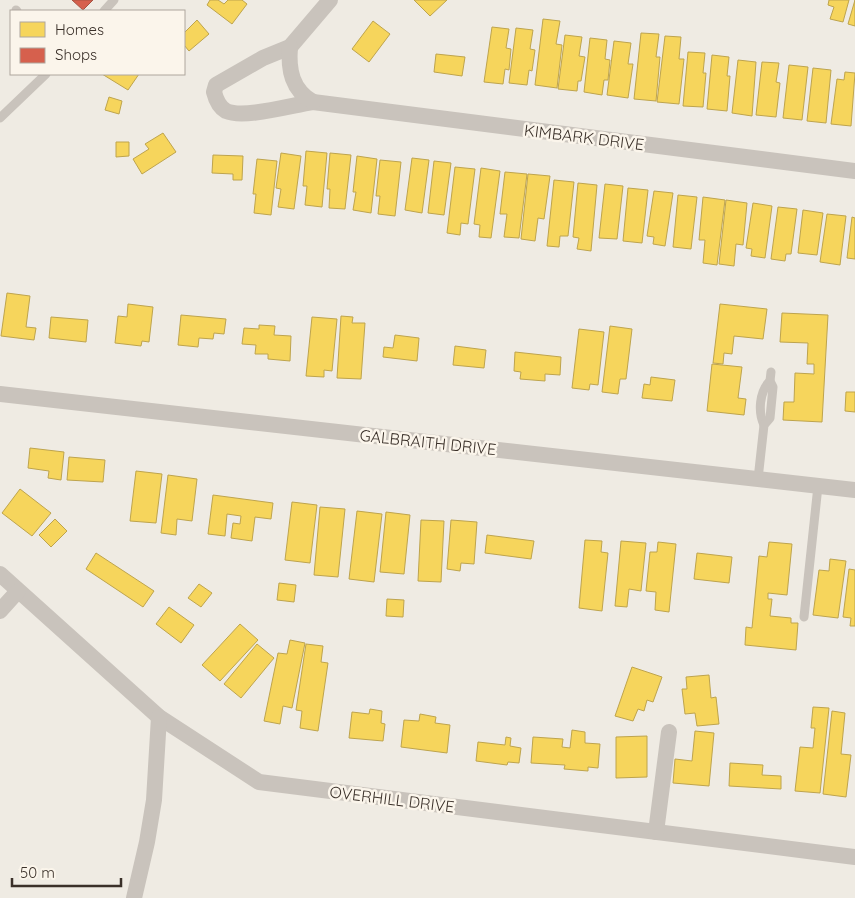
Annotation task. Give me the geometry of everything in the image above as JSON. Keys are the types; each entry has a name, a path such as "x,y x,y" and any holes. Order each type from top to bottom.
{"street":[{"name":"KIMBARK DRIVE","path":"330,0 290,47 263,58 221,81 214,92 216,99 224,110 239,113 313,102 855,171"},
{"path":"290,47 290,72 296,88 302,96 313,102"},
{"name":"GALBRAITH DRIVE","path":"0,394 855,490"},
{"name":"OVERHILL DRIVE","path":"0,574 159,716 259,782 855,857"},
{"path":"0,611 18,591"},
{"path":"134,898 147,842 154,800 159,716"},
{"path":"656,832 670,732"}],"lane":[{"path":"0,118 45,75"},
{"path":"758,479 764,425 760,417 763,388 770,377"},
{"path":"804,617 818,486"}],"building: Homes":[{"path":"210,0 218,0 224,4 228,0 242,0 247,4 232,24 207,5"},
{"path":"414,0 447,0 430,16"},
{"path":"829,0 849,0 843,22 830,19 834,7 828,5"},
{"path":"855,0 855,26 848,24"},
{"path":"543,19 560,21 556,44 562,45 557,88 535,85"},
{"path":"197,20 209,34 189,51 185,46 185,32"},
{"path":"373,21 390,34 369,62 352,49"},
{"path":"492,27 509,29 506,48 511,49 509,70 505,69 503,84 484,82"},
{"path":"516,28 533,30 530,49 535,50 532,71 529,70 527,85 509,83"},
{"path":"641,33 659,34 656,57 660,57 656,101 634,99"},
{"path":"565,35 582,37 579,56 585,57 581,81 578,81 577,91 558,89"},
{"path":"665,36 681,37 679,59 684,59 679,104 657,102"},
{"path":"590,38 607,40 605,59 610,60 608,80 604,80 602,95 584,92"},
{"path":"614,41 631,43 628,64 633,64 628,98 607,95"},
{"path":"688,52 705,53 703,73 706,73 703,107 683,106"},
{"path":"436,54 465,57 462,76 434,72"},
{"path":"712,55 729,57 727,76 730,76 727,111 707,109"},
{"path":"738,60 756,62 752,116 732,113"},
{"path":"762,62 779,63 776,82 780,83 776,117 756,115"},
{"path":"789,65 808,67 802,120 783,118"},
{"path":"813,68 831,70 826,123 807,121"},
{"path":"845,72 855,73 851,126 831,124 837,79 844,80"},
{"path":"104,75 138,75 128,90"},
{"path":"109,97 122,101 119,114 105,110"},
{"path":"163,133 176,152 142,174 133,159 149,149 145,144"},
{"path":"116,142 129,142 129,156 116,157"},
{"path":"306,151 327,153 322,207 305,205 307,186 303,186"},
{"path":"281,153 301,156 294,209 278,207 281,189 276,188"},
{"path":"330,153 351,155 345,209 329,208 330,189 327,189"},
{"path":"213,155 243,156 242,180 233,180 233,174 212,173"},
{"path":"357,156 377,159 371,213 353,210 356,192 353,192"},
{"path":"412,158 429,160 422,213 405,210"},
{"path":"257,159 277,161 271,215 254,213 256,194 253,194"},
{"path":"380,160 401,162 395,216 378,214 380,196 376,196"},
{"path":"434,161 451,163 444,215 428,213"},
{"path":"455,167 475,169 468,224 461,223 460,235 447,233"},
{"path":"481,168 500,171 491,238 479,237 480,225 474,224"},
{"path":"505,172 527,174 519,238 504,237 507,214 500,214"},
{"path":"528,174 550,176 544,219 538,218 535,241 521,239"},
{"path":"554,180 574,182 568,236 560,236 559,247 547,246"},
{"path":"578,183 597,185 591,251 577,249 579,238 573,237"},
{"path":"605,184 623,186 617,239 599,238"},
{"path":"628,188 648,190 642,243 623,241"},
{"path":"654,191 673,193 665,246 653,244 654,237 647,236"},
{"path":"678,195 697,197 691,249 673,247"},
{"path":"703,197 725,200 717,265 703,263 705,240 699,240"},
{"path":"726,200 747,203 743,245 736,244 734,266 719,264"},
{"path":"753,203 772,206 765,258 751,256 752,249 746,248"},
{"path":"778,207 797,209 791,254 786,254 785,261 771,259"},
{"path":"803,210 823,213 817,255 798,253"},
{"path":"827,214 846,216 840,265 820,262"},
{"path":"852,217 855,218 855,259 847,258"},
{"path":"7,293 30,296 26,327 36,328 34,340 1,336"},
{"path":"128,304 153,307 149,342 142,341 141,346 115,343 118,316 127,317"},
{"path":"720,304 767,309 763,339 734,336 732,354 724,353 723,364 713,363"},
{"path":"782,313 828,315 822,422 783,420 784,402 794,402 795,373 814,374 814,364 807,364 808,343 780,342"},
{"path":"181,315 226,319 224,334 214,333 213,339 199,338 198,347 178,345"},
{"path":"341,316 353,317 352,323 365,323 361,379 337,378"},
{"path":"51,317 88,320 86,342 49,338"},
{"path":"312,317 337,319 332,371 324,370 324,377 306,376"},
{"path":"259,325 275,326 274,335 291,336 290,361 268,359 268,354 255,354 256,345 242,344 244,328 259,329"},
{"path":"610,326 632,329 626,379 620,379 618,394 602,392"},
{"path":"579,329 604,332 598,385 590,384 589,390 572,388"},
{"path":"395,335 419,338 417,361 383,357 384,347 393,348"},
{"path":"455,346 486,350 484,368 453,365"},
{"path":"515,352 561,357 560,375 545,374 545,381 520,379 521,372 514,371"},
{"path":"712,364 742,367 738,398 746,399 744,415 707,411"},
{"path":"651,377 675,380 672,401 642,398 644,384 650,385"},
{"path":"846,392 855,392 855,412 845,411"},
{"path":"30,448 64,452 61,480 48,478 49,471 28,468"},
{"path":"69,457 105,460 103,482 67,480"},
{"path":"136,471 162,474 156,523 130,521"},
{"path":"168,475 197,479 192,521 177,519 176,535 161,533"},
{"path":"20,489 51,513 32,536 2,513"},
{"path":"213,495 273,503 271,519 255,517 252,541 231,538 233,523 240,524 241,516 227,514 225,536 208,534"},
{"path":"292,502 317,505 310,563 285,560"},
{"path":"320,507 345,509 338,577 314,575"},
{"path":"357,511 382,514 374,582 349,579"},
{"path":"386,512 410,515 404,574 380,572"},
{"path":"55,519 67,531 51,547 39,535"},
{"path":"421,520 444,521 441,582 418,581"},
{"path":"451,520 477,522 474,564 461,563 460,571 447,569"},
{"path":"487,535 534,541 531,559 485,553"},
{"path":"585,540 602,541 601,552 608,553 602,611 579,608"},
{"path":"621,541 646,543 641,591 629,589 627,607 615,606"},
{"path":"658,542 676,544 669,612 655,610 656,592 646,591 650,552 657,552"},
{"path":"769,542 792,544 787,595 768,593 768,599 772,599 770,616 791,618 791,623 798,623 796,650 745,645 746,627 752,628 759,556 767,557"},
{"path":"96,553 154,591 143,607 86,569"},
{"path":"697,553 732,557 729,583 694,579"},
{"path":"830,559 846,561 838,618 813,615 819,570 829,571"},
{"path":"849,569 855,570 855,626 850,626 851,618 843,617"},
{"path":"279,583 296,585 294,602 277,600"},
{"path":"199,584 212,593 201,607 188,598"},
{"path":"387,599 404,600 403,617 386,616"},
{"path":"169,607 194,625 181,643 156,624"},
{"path":"240,624 258,640 220,681 202,665"},
{"path":"290,640 305,643 292,708 283,706 280,724 264,721 278,653 287,654"},
{"path":"257,644 274,658 241,698 224,684"},
{"path":"306,644 323,646 321,662 328,663 318,731 300,728 302,711 296,710"},
{"path":"632,667 662,677 653,702 647,700 644,711 638,709 633,721 615,716"},
{"path":"709,675 711,698 716,697 719,724 697,726 695,713 685,714 682,689 687,689 686,677"},
{"path":"813,707 829,708 820,793 795,791 800,747 813,748 815,728 811,728"},
{"path":"370,709 382,711 381,723 385,724 383,741 349,738 352,712 369,714"},
{"path":"832,711 845,713 841,754 851,755 846,797 823,794"},
{"path":"420,714 436,717 435,723 450,725 447,753 401,747 404,720 419,721"},
{"path":"572,730 585,732 585,743 600,744 598,768 588,767 588,771 564,769 565,765 531,763 533,737 563,739 562,747 570,748"},
{"path":"695,731 714,733 709,786 673,783 675,759 692,761"},
{"path":"647,736 647,777 616,778 616,737"},
{"path":"506,737 511,738 510,746 521,748 519,763 508,762 507,765 476,761 478,742 505,745"},
{"path":"730,763 763,765 762,775 781,776 781,789 729,786"}],"building: Shops":[{"path":"72,0 93,0 83,10"}]}
